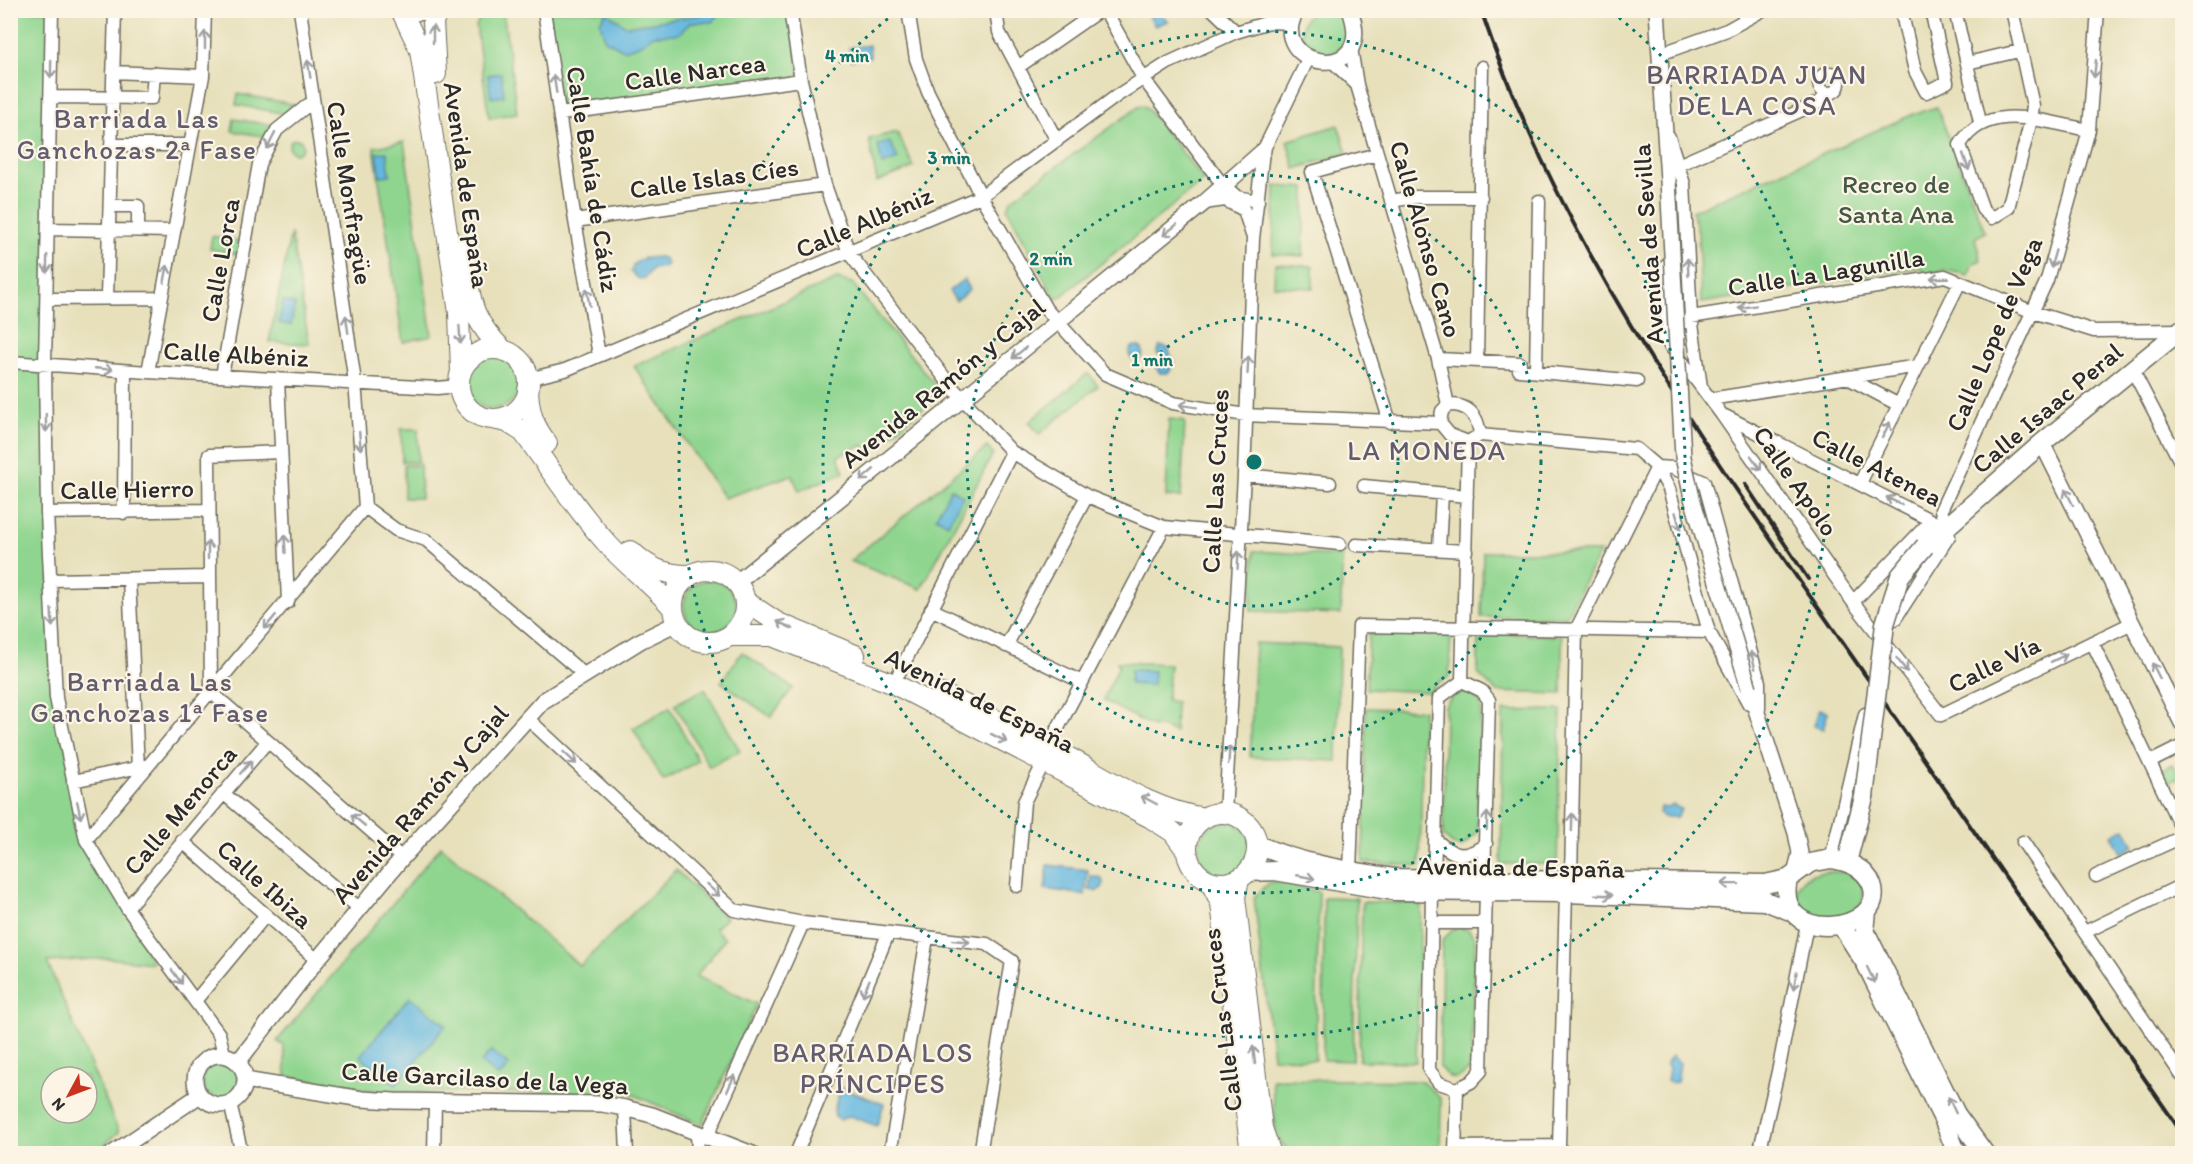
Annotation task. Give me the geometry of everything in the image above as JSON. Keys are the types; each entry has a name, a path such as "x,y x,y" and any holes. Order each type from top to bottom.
{"main road":[{"name":"Avenida de España","path":"400,10 420,50 459,313 460,380"},
{"path":"412,10 423,10"},
{"name":"Avenida de España","path":"438,10 433,22 433,50 473,310 484,332 504,351"},
{"name":"Calle Isaac Peral","path":"1833,860 1864,797 1885,624 1900,576 1925,546 2042,443 2182,329"},
{"path":"483,351 504,351 520,361 528,384 529,407 534,425 622,543 643,563 666,574 689,575 709,569 729,575 737,582 746,601 743,620 731,636 714,642 695,640 685,633 656,588 630,568 602,538 524,432 507,422 482,417 466,405 460,380 473,356 483,351"},
{"path":"492,419 502,418 520,408 528,384"},
{"path":"675,616 676,590 689,575"},
{"name":"Avenida de España","path":"746,601 778,623 899,673 1046,753 1173,832 1187,851"},
{"name":"Avenida de España","path":"731,636 772,636 894,684 1157,805 1182,814 1205,818"},
{"path":"1225,813 1246,823 1256,844 1256,854 1244,875 1220,883 1210,881 1194,870 1187,851 1191,832 1205,818 1225,813"},
{"name":"Avenida de España","path":"1256,844 1280,855 1350,872 1433,886"},
{"path":"1867,911 1853,921 1841,925 1800,918 1788,902 1792,875 1833,860 1865,873 1871,882 1873,897 1867,911 1865,931 1956,1114 1984,1154"},
{"name":"Avenida de España","path":"1244,875 1275,871 1394,891 1433,886 1569,887 1765,884 1792,875"},
{"name":"Calle Las Cruces","path":"1244,875 1235,897 1262,1128 1271,1154"},
{"name":"Calle Las Cruces","path":"1210,881 1221,903 1251,1154"},
{"name":"Avenida de España","path":"1569,887 1766,901 1800,918"},
{"path":"1841,925 1866,964 1944,1121 1957,1154"}],"street":[{"path":"52,10 45,364 47,513 56,698 86,840 127,908 219,1034 224,1054"},
{"path":"107,298 115,10"},
{"path":"148,372 188,145 203,76 205,10"},
{"name":"Calle Monfragüe","path":"300,10 355,382 365,507"},
{"name":"Calle Bahía de Cádiz","path":"544,10 575,221 598,355"},
{"path":"790,10 801,80 825,185 849,254 962,399 1012,452 1087,496 1164,528 1240,533 1340,544"},
{"path":"908,10 916,60 928,92 981,196 1055,322 1105,374 1173,404 1245,415 1440,423 1450,435 1468,442"},
{"path":"996,10 999,32 1057,141"},
{"path":"1018,67 1100,10"},
{"path":"1105,10 1143,78 1222,184 1237,197 1258,201"},
{"path":"1213,10 1236,32"},
{"path":"1294,17 1294,43 1308,59 1320,63 1333,62 1343,57 1351,48 1357,28 1350,10"},
{"name":"Avenida de Sevilla","path":"1657,10 1683,457 1692,498 1749,688 1796,833 1800,854 1792,875"},
{"path":"1660,54 1727,30 1763,10"},
{"path":"1901,10 1915,71 1926,92 1947,82 1931,10"},
{"path":"1955,10 1980,122"},
{"path":"2012,10 2032,106 2031,120 2008,208 1992,218 1983,210 1960,145 1965,136 1980,122 2013,116 2031,120 2089,130"},
{"name":"Calle Lope de Vega","path":"1946,528 1941,510 2047,280 2089,130 2098,10"},
{"name":"Calle Albéniz","path":"528,384 849,254 981,196 1143,78 1168,63 1236,32 1294,17"},
{"name":"Calle Alonso Cano","path":"1351,48 1357,85 1438,359 1448,405"},
{"path":"1967,63 2019,51"},
{"path":"1263,151 1308,59"},
{"path":"1333,62 1357,85"},
{"path":"1477,361 1482,67"},
{"path":"113,72 203,76"},
{"path":"50,97 152,98 154,73"},
{"name":"Calle Narcea","path":"560,114 801,80"},
{"path":"1678,165 1820,102 1828,93"},
{"name":"Calle Lorca","path":"222,376 259,164 277,130 313,101"},
{"path":"1664,128 1684,184 1691,317 1701,388"},
{"path":"1663,336 1666,269 1662,168 1664,128"},
{"path":"111,145 188,145"},
{"name":"Avenida Ramón y Cajal","path":"737,582 1204,203 1222,184 1263,151"},
{"name":"Calle Las Cruces","path":"1225,813 1244,476 1253,239 1263,151"},
{"path":"1377,154 1312,172 1390,422"},
{"name":"Calle Islas Cíes","path":"575,221 825,185"},
{"path":"1391,201 1415,197 1481,197"},
{"path":"1204,203 1225,200 1244,210 1253,239"},
{"path":"1536,371 1539,201"},
{"path":"110,206 138,206 138,229"},
{"path":"48,229 174,231"},
{"name":"Calle La Lagunilla","path":"1691,317 1945,276 2033,312 2094,331 2182,329"},
{"path":"1860,483 1960,282"},
{"path":"47,299 161,298"},
{"path":"1663,336 1691,317"},
{"name":"Calle Apolo","path":"1663,336 1722,415 1853,602"},
{"path":"1438,359 1520,363 1519,370 1637,381"},
{"name":"Calle Albéniz","path":"10,362 125,371 437,388 460,380"},
{"path":"1710,399 1918,366"},
{"path":"2132,369 2182,465"},
{"path":"124,513 125,371"},
{"path":"1848,378 1899,405"},
{"path":"278,379 288,602"},
{"path":"1440,423 1442,411 1448,405 1461,405 1470,410 1479,421 1480,435"},
{"name":"Calle Atenea","path":"1722,415 1946,528"},
{"path":"1740,441 1755,430"},
{"path":"1457,1089 1456,1150 1559,1146 1576,630 1657,466 1636,449 1480,435 1468,442"},
{"path":"1462,681 1468,442"},
{"path":"2042,443 2182,723"},
{"path":"280,452 208,455 210,692 402,858"},
{"path":"899,673 1012,452"},
{"name":"Avenida de Sevilla","path":"1657,466 1673,468 1704,482 1758,682 1760,722"},
{"name":"Avenida de Sevilla","path":"1657,466 1669,489 1709,632 1760,722"},
{"path":"1244,476 1330,483"},
{"path":"1364,486 1467,496"},
{"path":"1438,549 1442,494"},
{"path":"1005,646 1087,496"},
{"path":"86,840 142,767 288,602 365,507 396,530 426,540 585,675"},
{"name":"Calle Hierro","path":"47,513 208,510"},
{"path":"1853,602 1926,526 1946,528"},
{"path":"1017,886 1024,802 1082,682 1164,528"},
{"name":"Calle Isaac Peral","path":"1874,629 1895,619 1949,536 1946,528"},
{"path":"1356,545 1466,551"},
{"path":"50,580 208,577"},
{"path":"129,579 142,767"},
{"name":"Calle Vía","path":"1853,602 1941,715 2132,623"},
{"path":"931,609 1082,682"},
{"name":"Avenida Ramón y Cajal","path":"238,1062 317,960 402,858 543,701 640,641 675,616"},
{"path":"1350,872 1359,626 1709,632"},
{"path":"2092,642 2182,830"},
{"path":"1462,681 1482,691 1489,700 1481,1071 1472,1082 1457,1089 1439,1083 1429,1070 1431,923 1439,698 1448,689 1462,681"},
{"path":"1833,860 1865,714"},
{"path":"527,718 734,910 803,923 987,944 1012,961 980,1154"},
{"name":"Calle Menorca","path":"127,908 267,742"},
{"path":"2150,762 2182,746"},
{"path":"73,781 142,767"},
{"path":"224,793 360,909"},
{"name":"Avenida de Sevilla","path":"1796,833 1805,846 1833,860"},
{"path":"2096,876 2182,837"},
{"path":"1435,840 1450,853 1462,855 1476,851 1486,844"},
{"name":"Calle Ibiza","path":"182,841 317,960"},
{"path":"2023,842 2182,1076"},
{"path":"2085,932 2182,885"},
{"path":"195,1001 266,915"},
{"path":"1759,1154 1779,1067 1800,918"},
{"path":"698,1154 702,1135 803,923"},
{"path":"1431,923 1485,923"},
{"path":"796,1154 888,934"},
{"path":"890,1154 927,938"},
{"path":"215,1054 224,1054 238,1062 245,1080 242,1092 230,1103 214,1104 200,1095 195,1079 200,1063 215,1054"},
{"name":"Calle Garcilaso de la Vega","path":"245,1080 362,1099 602,1104 652,1115 752,1154"},
{"path":"112,1154 200,1095"},
{"path":"434,1154 435,1102"},
{"path":"230,1103 242,1154"},
{"path":"626,1108 627,1154"}],"green space":[{"path":"1325,8 1341,15 1348,31 1341,47 1325,54 1309,47 1302,31 1309,15"},
{"path":"10,11 52,11 45,364 56,698 86,840 127,908 152,963 108,958 47,962 91,1065 39,1065 39,1125 99,1125 99,1085 119,1132 95,1153 11,1153"},
{"path":"484,11 503,11 517,113 489,118 476,26"},
{"path":"548,11 790,11 801,80 560,114"},
{"path":"238,94 293,104 287,114 236,105"},
{"path":"1141,105 1146,107 1204,180 1055,299 1007,208 1012,199"},
{"name":"Recreo de Santa Ana","path":"1937,107 1985,232 1975,238 1981,260 1972,264 1969,275 1943,270 1926,274 1919,267 1701,303 1698,232 1692,211 1916,113"},
{"path":"234,119 278,126 268,137 232,131"},
{"path":"1338,125 1347,153 1295,169 1287,141"},
{"path":"897,132 914,167 877,182 869,139"},
{"path":"293,139 299,139 303,146 299,153 293,153 289,149 289,143"},
{"path":"404,142 432,336 403,342 374,147"},
{"path":"1275,186 1305,188 1303,256 1273,254"},
{"path":"291,233 309,344 269,342"},
{"path":"212,236 243,242 241,255 210,249"},
{"path":"1275,264 1313,266 1313,288 1274,286"},
{"path":"837,279 852,283 935,385 934,399 868,454 863,445 838,456 844,472 799,491 792,475 724,498 634,366"},
{"path":"488,355 498,355 508,359 516,367 520,382 516,397 508,405 498,409 488,409 478,405 470,397 466,387 466,377 470,367 478,359"},
{"path":"1088,373 1098,386 1039,434 1029,422"},
{"path":"1169,419 1185,421 1181,497 1166,497"},
{"path":"401,429 418,429 418,462 402,462"},
{"path":"987,447 993,454 921,589 850,561"},
{"path":"404,465 420,465 421,498 404,498"},
{"path":"1254,551 1342,556 1341,614 1251,611"},
{"path":"1483,552 1600,552 1566,617 1481,617"},
{"path":"710,580 720,582 728,588 734,596 736,606 734,616 728,624 720,630 710,632 700,630 692,624 686,616 684,606 686,596 692,588 700,582"},
{"path":"1369,633 1451,635 1449,677 1439,682 1430,692 1366,689"},
{"path":"1478,633 1562,636 1562,694 1497,692 1478,674"},
{"path":"1255,643 1339,647 1337,761 1250,757"},
{"path":"742,652 793,688 771,717 721,682"},
{"path":"1117,662 1170,664 1167,700 1176,702 1175,732 1153,727 1103,700 1119,666"},
{"path":"705,689 740,751 709,767 675,704"},
{"path":"1466,692 1477,698 1481,704 1477,833 1462,847 1454,845 1443,836 1445,706 1452,696"},
{"path":"670,707 698,761 663,781 633,728"},
{"path":"1366,708 1423,710 1420,866 1363,862"},
{"path":"1561,710 1557,864 1501,864 1503,711"},
{"path":"2173,764 2180,777 2166,784 2160,771"},
{"path":"1225,822 1235,824 1244,830 1250,839 1252,849 1250,859 1244,868 1235,874 1225,876 1215,874 1206,868 1200,859 1198,849 1200,839 1206,830 1215,824"},
{"path":"441,846 580,966 676,870 726,918 715,928 725,939 696,976 757,1004 702,1125 630,1093 380,1092 286,1076 284,1046 277,1041"},
{"path":"1847,872 1862,886 1861,906 1848,913 1826,917 1804,911 1796,893 1804,879 1816,873"},
{"path":"1279,881 1319,892 1315,1060 1273,1057 1254,897 1269,883"},
{"path":"1324,897 1357,898 1353,1061 1323,1060"},
{"path":"1362,902 1421,903 1416,1062 1359,1061"},
{"path":"1458,927 1469,930 1475,939 1471,1068 1455,1078 1447,1075 1440,1067 1442,941"},
{"path":"220,1062 233,1067 238,1080 233,1093 220,1098 207,1093 202,1080 207,1067"},
{"path":"1272,1079 1422,1081 1441,1099 1440,1153 1289,1153 1276,1136"}],"water":[{"path":"1146,11 1158,11 1168,21 1155,26"},
{"path":"606,12 626,26 722,12 712,22 691,22 679,34 654,35 639,45 624,50 605,40 600,22"},
{"path":"869,45 870,57 851,60 849,48"},
{"path":"501,73 504,96 491,98 488,75"},
{"path":"890,142 898,159 882,165 878,145"},
{"path":"387,152 390,175 380,176 377,153"},
{"path":"644,258 665,259 667,264 664,267 652,269 645,278 639,279 631,272 634,264"},
{"path":"964,279 970,289 956,301 949,291"},
{"path":"283,301 295,304 291,325 279,323"},
{"path":"1136,346 1141,348 1143,353 1141,358 1136,360 1131,358 1129,353 1131,348"},
{"path":"1160,346 1168,348 1174,364 1168,373 1160,373 1155,366 1165,360 1157,353"},
{"path":"951,489 963,496 948,524 936,517"},
{"path":"1131,670 1154,671 1153,685 1130,684"},
{"path":"1819,709 1828,712 1823,729 1814,726"},
{"path":"1673,805 1681,809 1677,817 1664,817 1659,814 1660,807 1668,808"},
{"path":"2125,828 2134,846 2121,853 2112,835"},
{"path":"1048,865 1088,870 1085,895 1045,889"},
{"path":"1091,876 1101,878 1104,883 1102,888 1097,891 1089,890"},
{"path":"410,997 446,1025 396,1085 360,1056"},
{"path":"491,1051 509,1065 499,1077 481,1063"},
{"path":"1672,1056 1680,1063 1677,1082 1670,1083 1667,1081 1669,1068 1666,1064"},
{"path":"841,1088 884,1104 877,1126 850,1116 840,1120 835,1117 834,1109"}],"railway":[{"path":"1481,10 1513,95 1550,178 1592,258 1638,337 1737,490 2182,1133"},
{"path":"1745,484 1808,579"}],"district":[{"name":"BARRIADA JUAN DE LA COSA","path":"1757,90"},
{"name":"Barriada Las Ganchozas 2ª Fase","path":"137,134"},
{"name":"LA MONEDA","path":"1427,450"},
{"name":"Barriada Las Ganchozas 1ª Fase","path":"150,696"},
{"name":"BARRIADA LOS PRÍNCIPES","path":"873,1068"}]}
